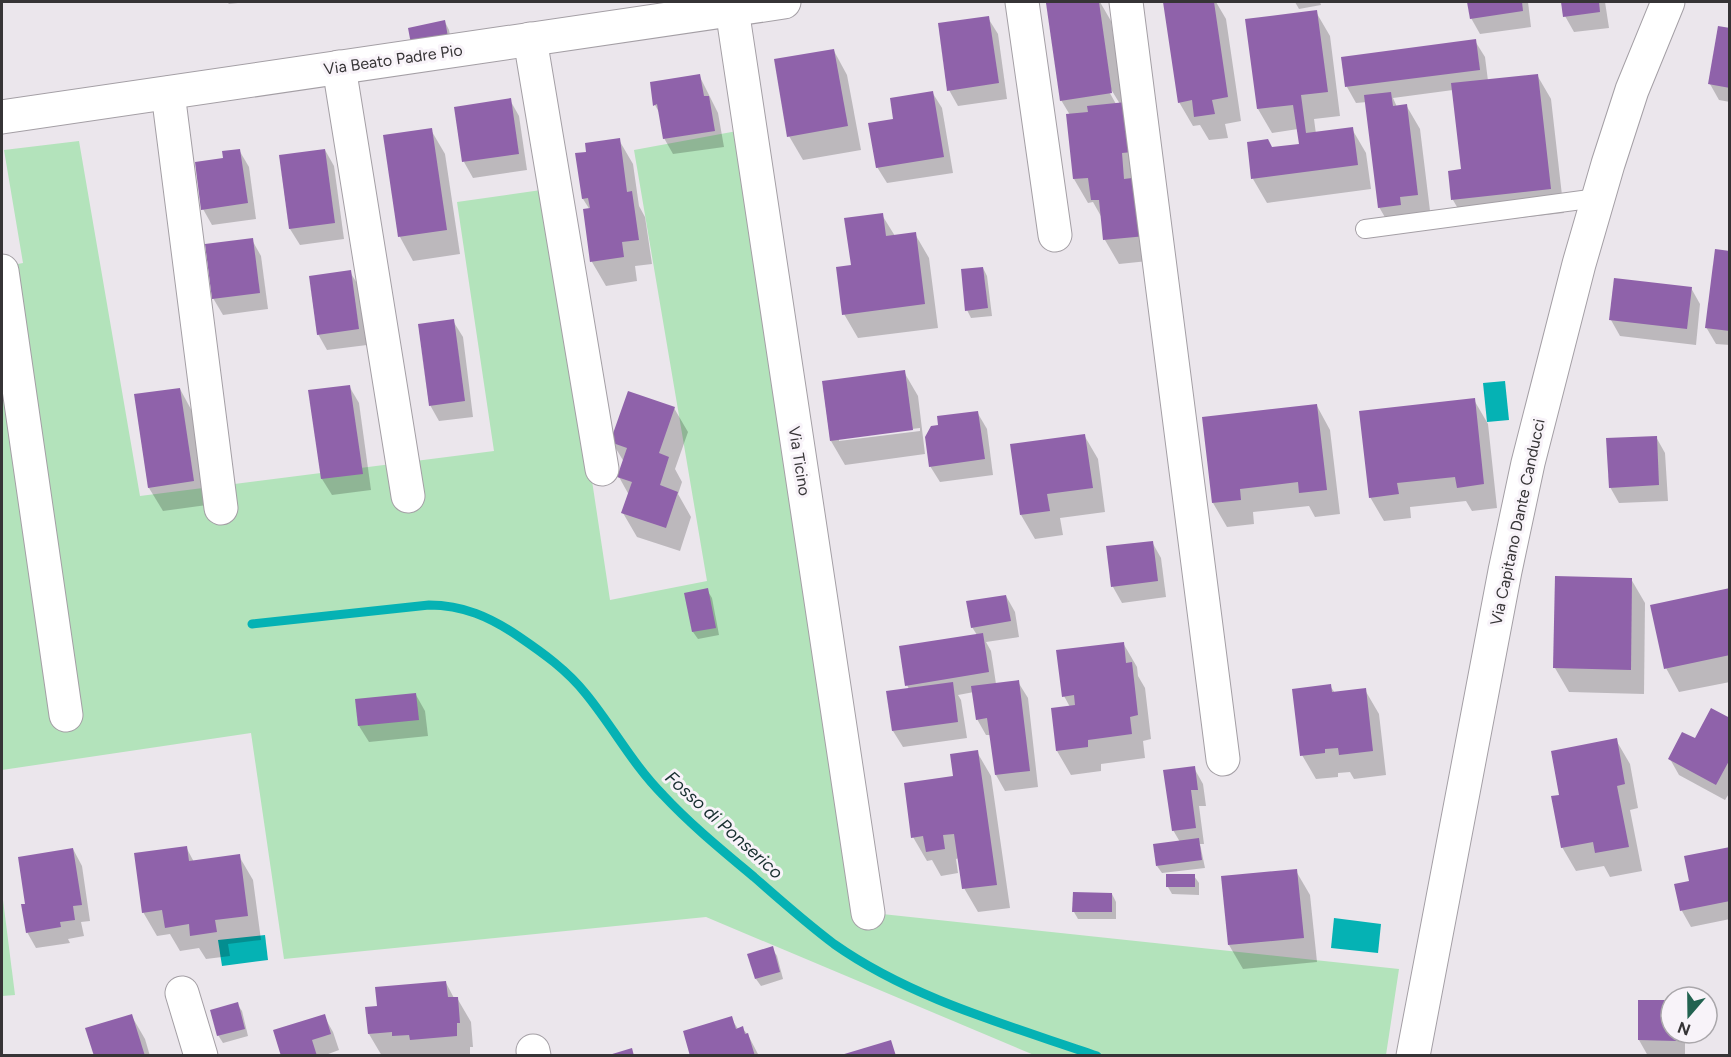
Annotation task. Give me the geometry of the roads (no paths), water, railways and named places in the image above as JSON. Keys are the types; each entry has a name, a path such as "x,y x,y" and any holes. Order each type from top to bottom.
{"street":[{"name":"Via Beato Padre Pio","path":"2,117 784,2"},
{"path":"1022,2 1054,235"},
{"path":"1126,2 1223,759"},
{"name":"Via Capitano Dante Canducci","path":"1413,1056 1518,506 1564,319 1597,198 1625,110 1668,2"},
{"name":"Via Ticino","path":"732,9 868,913"},
{"path":"530,39 602,469"},
{"path":"339,67 408,496"},
{"path":"168,93 221,508"},
{"path":"2,271 66,715"},
{"path":"182,993 201,1056"}],"lane":[{"path":"1365,229 1597,198"}],"water":[{"path":"1505,381 1509,420 1487,422 1483,383"},
{"path":"1334,918 1381,924 1378,953 1331,948"},
{"path":"265,935 268,960 222,966 218,940"}],"waterway":[{"name":"Fosso di Ponserico","path":"252,624 429,605 465,610 497,623 554,662 571,677 596,707 642,771 674,806 719,848 834,944 895,980 928,995 961,1009 1097,1056"}]}
